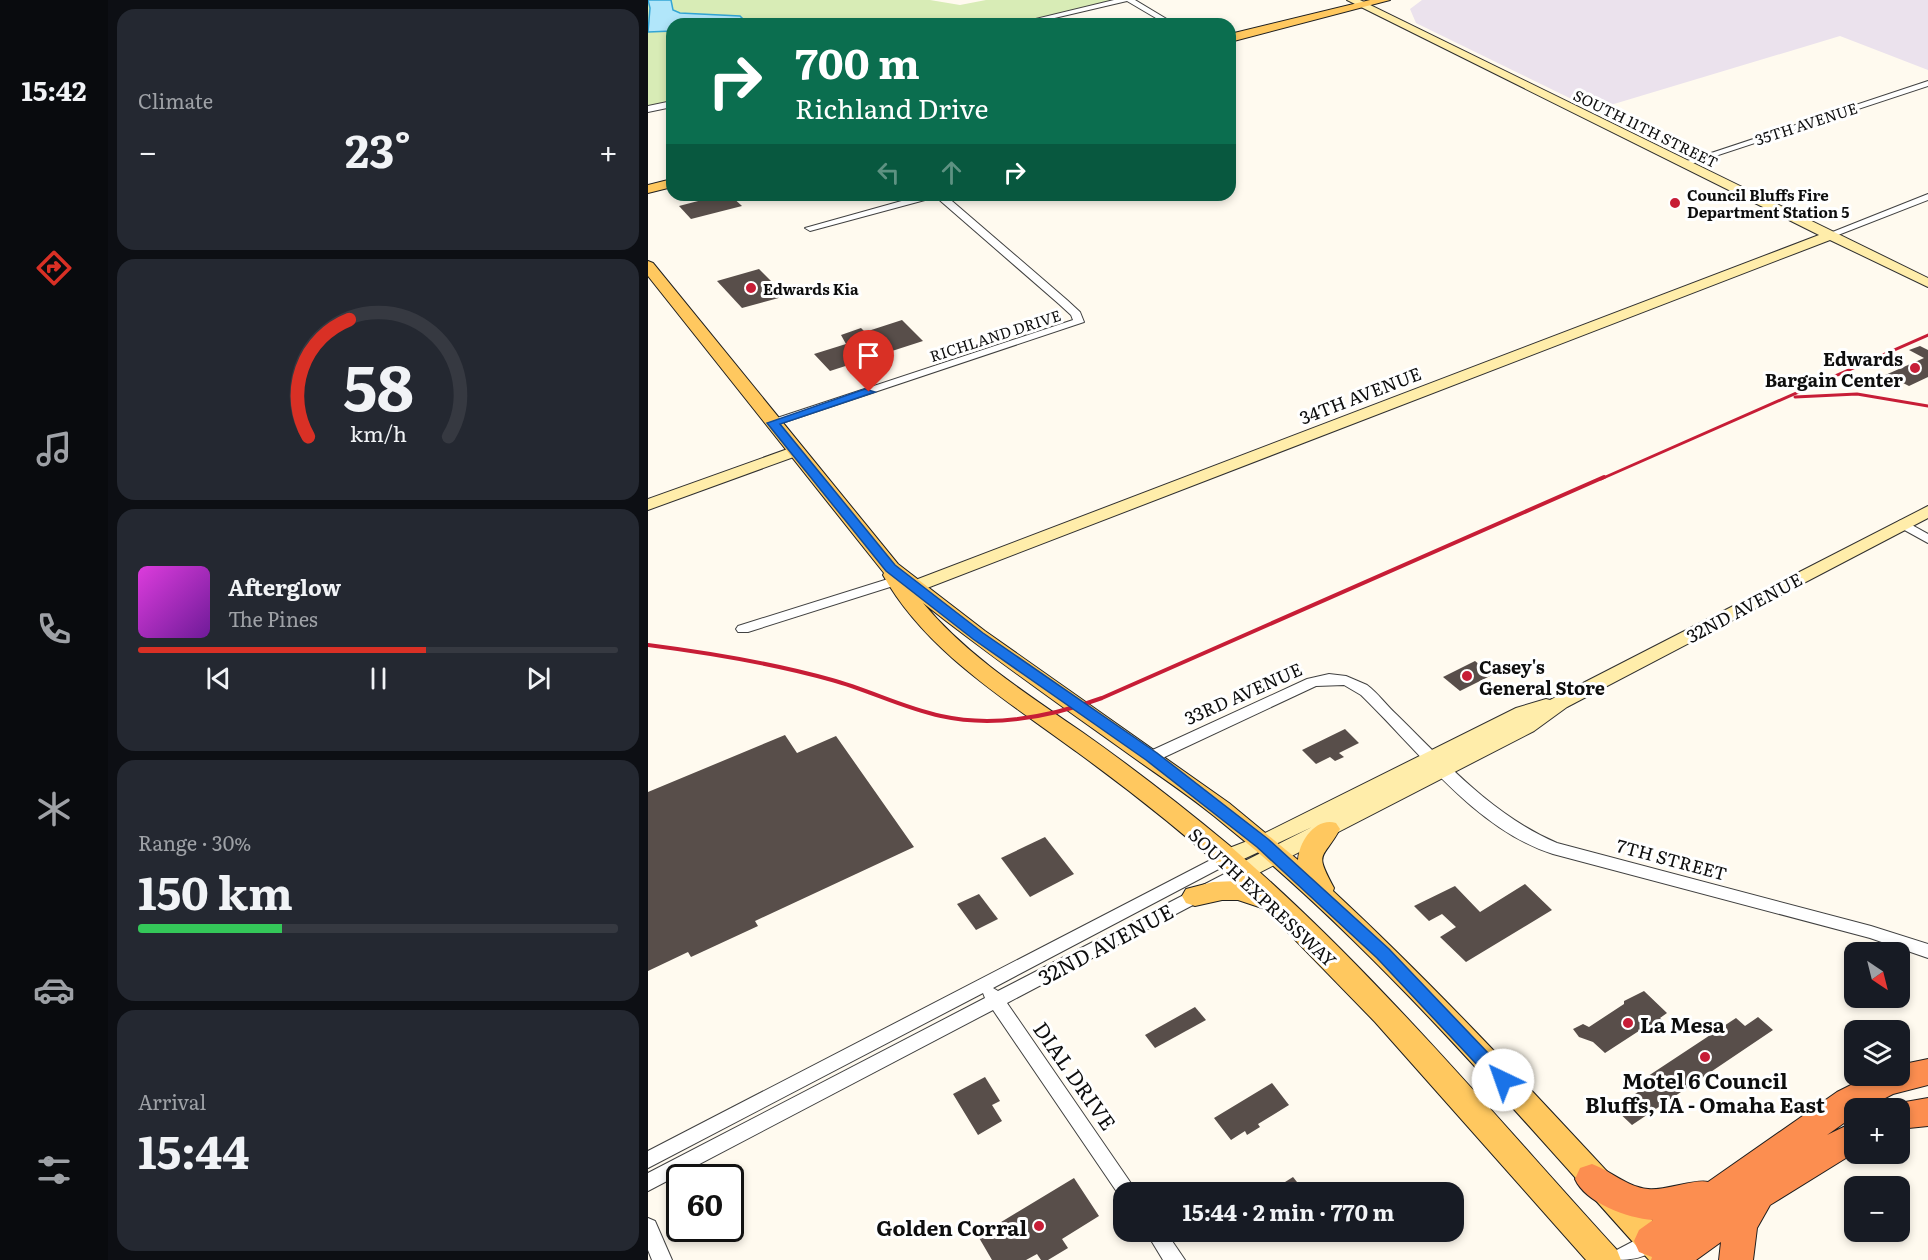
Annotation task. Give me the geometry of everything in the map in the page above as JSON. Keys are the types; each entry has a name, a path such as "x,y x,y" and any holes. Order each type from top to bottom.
{"highway":[{"path":"1664,1255 1848,1102 1886,1082 1928,1072"},
{"path":"1910,1114 1928,1112"},
{"path":"1592,1179 1621,1198 1653,1207 1684,1202 1752,1183 1844,1141"},
{"path":"1736,1260 1740,1224 1752,1183"}],"main road":[{"path":"1236,31 1357,2 1384,0"},
{"path":"1236,36 1357,2"},
{"path":"648,181 666,176"},
{"path":"648,189 666,184"},
{"name":"SOUTH EXPRESSWAY","path":"648,266 772,423 902,581 928,621 993,677 1129,778 1234,865 1288,916 1375,1006 1606,1260"},
{"name":"SOUTH EXPRESSWAY","path":"902,581 1151,757 1270,849 1338,910 1458,1031 1664,1255"},
{"path":"1328,829 1311,849 1308,862 1338,910"},
{"path":"1195,896 1221,890 1242,890 1288,916"}],"street":[{"path":"1045,18 1124,0"},
{"path":"1130,0 1161,18"},
{"name":"SOUTH 11TH STREET","path":"1357,2 1928,283"},
{"name":"35TH AVENUE","path":"1685,164 1928,83"},
{"path":"648,109 666,105"},
{"path":"1830,235 1928,197"},
{"path":"810,228 911,201"},
{"name":"RICHLAND DRIVE","path":"772,423 1079,322 1076,314 1063,302 946,201"},
{"name":"34TH AVENUE","path":"902,581 1830,235"},
{"path":"648,505 796,451"},
{"name":"32ND AVENUE","path":"648,1160 985,985 1270,849 1437,763 1527,726 1560,702 1928,511"},
{"path":"1903,524 1928,539"},
{"path":"743,628 902,581"},
{"name":"33RD AVENUE","path":"1151,757 1312,682 1330,679 1348,682 1365,691 1437,763"},
{"name":"32ND AVENUE","path":"1270,849 1328,829 1437,763"},
{"name":"7TH STREET","path":"1437,763 1518,833 1539,843 1871,932 1928,951"},
{"name":"32ND AVENUE","path":"648,1182 1195,896 1234,865"},
{"name":"DIAL DRIVE","path":"985,985 1121,1182"},
{"path":"648,1227 662,1260"},
{"path":"1162,1242 1175,1260"},
{"path":"1618,1260 1664,1255"}],"shaded area":[{"path":"1422,0 1928,0 1928,70 1840,36 1594,110 1416,23 1410,9"}],"green space":[{"path":"648,0 930,0 960,5 986,0 1116,0 1037,18 666,18 666,102 648,107"}],"water":[{"path":"648,0 671,0 673,10 680,13 740,16 742,18 666,18 666,31 648,32 650,8"}],"building":[{"path":"698,201 737,201 742,206 691,219 679,206"},
{"name":"Edwards Kia","path":"759,269 786,296 742,308 717,281"},
{"path":"902,320 923,341 830,371 814,354 846,344 841,335 861,328 865,332"},
{"name":"Edwards Bargain Center","path":"1920,346 1928,350 1928,377 1909,386 1901,382 1897,384 1883,376 1924,358 1909,350"},
{"name":"Casey's General Store","path":"1475,661 1492,675 1460,691 1443,677"},
{"path":"1345,729 1359,743 1339,753 1344,757 1335,761 1330,757 1316,764 1302,750"},
{"path":"785,735 797,753 836,736 914,847 755,921 758,926 691,957 688,952 648,971 648,792"},
{"path":"1045,837 1074,874 1030,897 1001,858"},
{"path":"1525,884 1552,910 1466,962 1440,937 1456,927 1442,914 1429,921 1414,906 1455,886 1480,912"},
{"path":"979,894 998,919 976,930 957,904"},
{"name":"La Mesa","path":"1644,991 1667,1013 1660,1018 1663,1021 1649,1031 1645,1027 1605,1053 1593,1042 1579,1037 1573,1029 1583,1024 1589,1027 1624,1004 1624,1001"},
{"path":"1195,1007 1206,1020 1155,1048 1145,1035"},
{"name":"Motel 6 Council Bluffs, IA - Omaha East","path":"1758,1017 1773,1030 1632,1125 1614,1108 1641,1090 1636,1084 1736,1018 1745,1026"},
{"path":"985,1077 1000,1101 992,1105 1002,1121 978,1135 953,1094"},
{"path":"1272,1083 1289,1105 1258,1124 1260,1127 1247,1135 1245,1131 1231,1140 1214,1118"},
{"path":"1293,1177 1297,1182 1285,1182"},
{"name":"Golden Corral","path":"1074,1178 1099,1216 1062,1239 1068,1248 1048,1260 1041,1260 1037,1254 1026,1260 992,1260 978,1236"}],"railway":[{"path":"1601,479 1928,335"},
{"path":"1795,397 1857,394 1928,406"},
{"path":"648,645 787,668 846,684 941,716 982,721 1022,719 1063,711 1102,698 1604,477"}],"place":[{"name":"Council Bluffs Fire Department Station 5","path":"1675,203"},
{"name":"Edwards Kia","path":"751,288"},
{"name":"Edwards Bargain Center","path":"1915,368"},
{"name":"Casey's General Store","path":"1467,676"},
{"name":"La Mesa","path":"1628,1023"},
{"name":"Motel 6 Council Bluffs, IA - Omaha East","path":"1705,1057"},
{"name":"Golden Corral","path":"1039,1226"}],"route":[{"path":"869,392 772,423 891,568 917,586 978,636 1151,757 1262,843 1383,953 1503,1080"}]}
